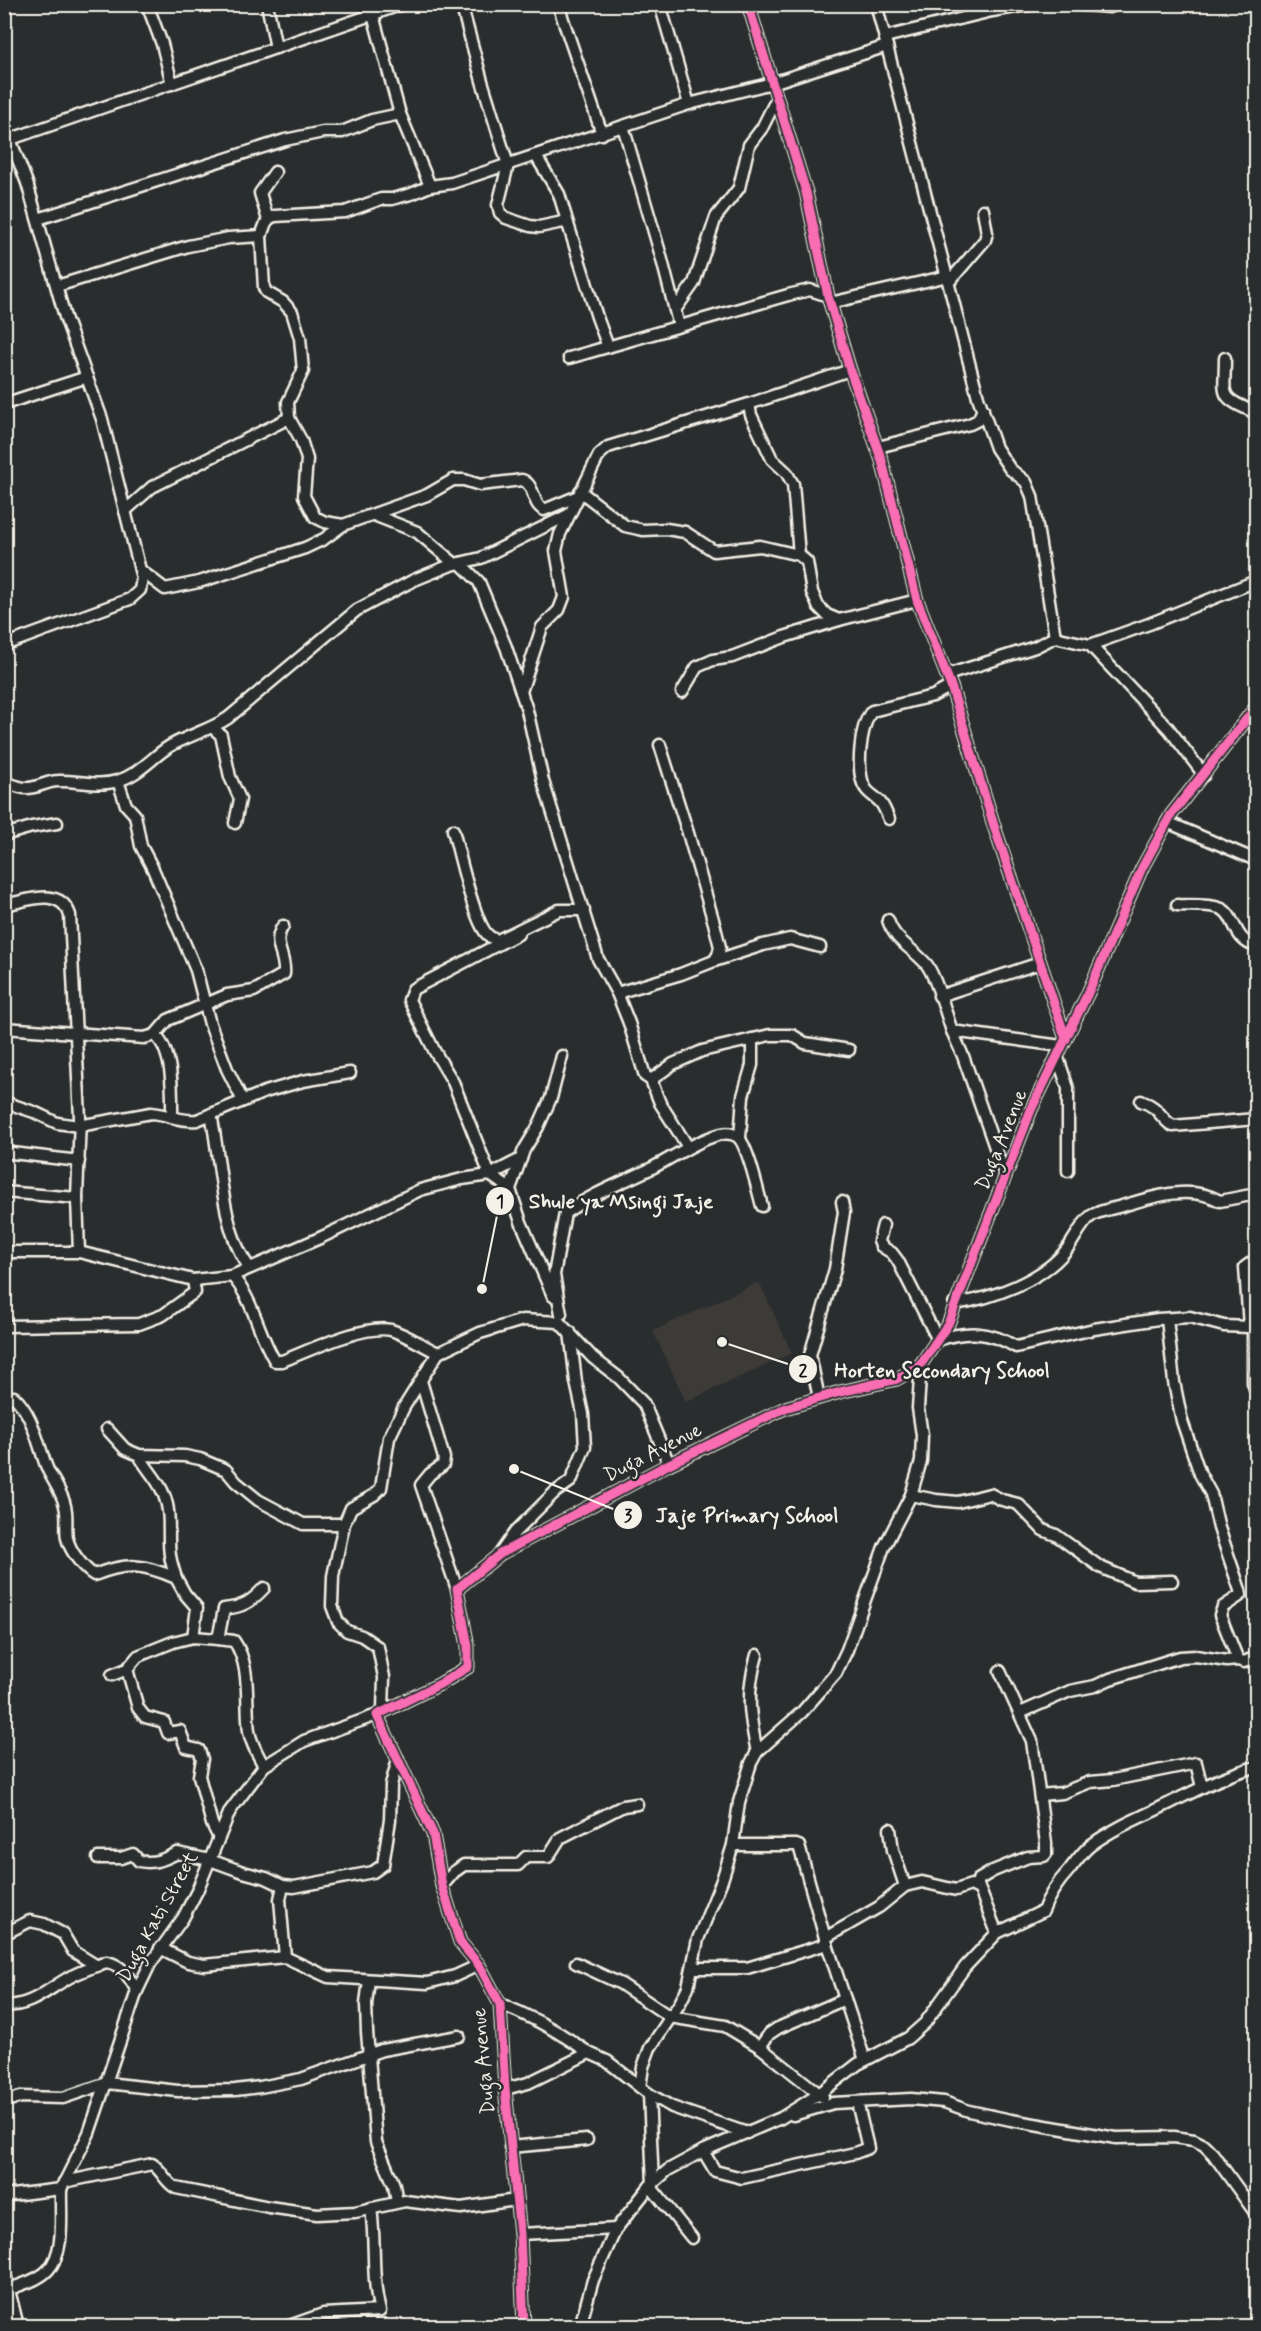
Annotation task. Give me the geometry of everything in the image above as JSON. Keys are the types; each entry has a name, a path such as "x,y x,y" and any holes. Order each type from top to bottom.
{"street":[{"path":"147,4 162,44 172,84"},
{"path":"267,4 276,48"},
{"path":"4,645 130,599 140,590 142,578 102,419 57,286 27,183 6,138 172,84 403,4"},
{"path":"461,4 508,165 498,205 502,216 530,226 539,227 563,222 568,224"},
{"path":"558,4 574,58 584,79 602,134"},
{"path":"660,4 689,104"},
{"path":"747,4 806,192 829,299 850,370 878,447 917,600 951,686 995,829 1040,963 1061,1047 1068,1088 1068,1171"},
{"path":"876,4 982,409 996,448 1010,469 1026,482 1032,496 1055,637"},
{"path":"343,525 325,522 315,517 304,496 307,459 301,440 289,418 288,402 303,371 300,338 292,312 264,288 261,236 268,220 275,216 345,212 381,199 392,199 430,186 452,183 689,104 772,82 886,42 992,11 1035,4"},
{"path":"1071,4 1110,7 1119,4"},
{"path":"373,15 400,114 430,186"},
{"path":"675,310 694,283 717,217 739,188 749,145 762,128 777,98"},
{"path":"38,219 285,140 322,132 342,132 372,120 400,114"},
{"path":"623,126 662,256 679,326"},
{"path":"536,156 559,194 608,347"},
{"path":"268,220 260,193 275,172"},
{"path":"569,358 810,290 829,299 948,279 986,240 983,210"},
{"path":"57,286 188,246 229,238 261,236"},
{"path":"1225,358 1223,391 1227,398 1257,413"},
{"path":"520,692 542,627 559,610 564,597 556,550 560,534 599,455 608,447 850,370"},
{"path":"4,404 87,377"},
{"path":"749,404 751,415 772,459 786,472 794,484 799,555"},
{"path":"878,447 970,424 978,420 982,409"},
{"path":"125,511 152,487 289,418"},
{"path":"140,570 165,589 170,589 305,548 324,539 343,525 437,490 453,480 464,480 480,485 527,481 540,509 548,509 579,494"},
{"path":"579,494 625,526 643,530 666,529 685,532 714,550 759,546 799,555 807,562 812,592 818,606 827,615 839,620"},
{"path":"374,515 417,532 479,582 506,647 543,781 585,910 598,959 617,993 645,1076 651,1080 660,1103 688,1147"},
{"path":"4,782 27,789 57,781 86,783 118,781 143,769 154,757 189,735 213,728 236,712 357,610 414,580 457,563 482,558 568,515"},
{"path":"947,675 1035,647 1055,637 1090,645 1257,581"},
{"path":"682,692 697,667 839,620 917,600"},
{"path":"1090,645 1169,729 1204,775"},
{"path":"888,819 881,803 866,789 861,780 861,742 867,715 872,711 933,696 951,686"},
{"name":"Duga Avenue","path":"457,1589 500,1554 669,1464 785,1408 897,1379 921,1364 948,1324 1031,1110 1142,868 1167,822 1257,707"},
{"path":"213,728 221,735 230,777 240,799 235,823"},
{"path":"660,745 720,947 714,961"},
{"path":"118,781 126,806 135,815 141,846 196,970 204,1003 227,1069 243,1101"},
{"path":"1167,822 1251,858 1257,858"},
{"path":"4,835 32,826 57,823"},
{"path":"453,830 476,912 485,932 492,939 498,940 559,910 585,910"},
{"path":"4,905 45,897 57,898 66,904 70,915 80,1126 77,1198 79,1252"},
{"path":"1177,905 1221,908 1228,914 1239,937 1247,944 1257,946"},
{"path":"888,920 896,936 927,966 967,1066 1005,1176"},
{"path":"4,1028 144,1038 155,1035 168,1020 226,995 254,991 284,974 285,964 279,948 278,934 283,926"},
{"path":"518,934 413,989 409,1000 453,1082 490,1175 510,1189 560,1318 593,1358 618,1378 644,1404 669,1464"},
{"path":"617,993 681,974 763,945 790,939 820,947"},
{"path":"939,996 1040,963"},
{"path":"952,1031 1061,1047"},
{"path":"155,1035 161,1041 171,1079 172,1117"},
{"path":"651,1080 673,1064 702,1051 770,1035 792,1035 805,1043 849,1050"},
{"path":"752,1039 752,1065 743,1096 740,1138 762,1206"},
{"path":"510,1189 521,1159 551,1098 562,1056"},
{"path":"4,1101 57,1123 80,1126 151,1113 186,1121 197,1120 243,1101 303,1081 350,1073"},
{"path":"1141,1101 1152,1105 1168,1124 1173,1126 1257,1119"},
{"path":"211,1114 231,1231 241,1257 250,1268"},
{"path":"560,1318 554,1275 565,1213 586,1199 650,1169 688,1147 722,1134 732,1134 740,1138"},
{"path":"4,1152 79,1161"},
{"path":"4,1252 79,1252 193,1280 232,1276 420,1190 462,1179 490,1175 521,1159"},
{"path":"4,1192 77,1198"},
{"path":"954,1304 976,1301 1008,1290 1046,1269 1067,1249 1090,1217 1103,1211 1166,1194 1208,1195 1220,1202 1257,1194"},
{"path":"819,1398 810,1355 835,1269 844,1212 843,1202"},
{"path":"883,1225 879,1241 881,1246 898,1260 938,1340 954,1334 973,1333 998,1336 1016,1347 1133,1321 1190,1317 1224,1326 1253,1329"},
{"path":"1257,1259 1245,1267 1253,1329 1253,1383 1257,1391"},
{"path":"232,1276 242,1286 275,1360 282,1361 338,1339 366,1331 390,1330 438,1353"},
{"path":"4,1326 139,1324 163,1315 189,1297 195,1292 193,1280"},
{"path":"380,1713 384,1677 378,1647 362,1636 347,1630 338,1622 332,1606 333,1576 344,1524 351,1508 374,1495 381,1488 389,1438 404,1407 438,1353 480,1333 523,1320 560,1318"},
{"path":"1167,1319 1174,1382 1182,1421 1200,1474 1212,1494 1219,1528 1240,1590 1240,1595 1223,1607 1220,1615 1238,1660"},
{"path":"500,1554 515,1532 554,1493 571,1481 585,1447 583,1414 576,1382 570,1332"},
{"path":"692,2238 651,2185 643,2067 650,2048 688,1987 699,1939 722,1881 733,1845 739,1802 751,1763 757,1752 802,1712 836,1673 847,1650 884,1547 911,1495 921,1461 922,1435 918,1408 921,1364"},
{"path":"380,1713 440,1684 468,1667 468,1646 457,1589 421,1485 429,1474 443,1465 444,1458 421,1381"},
{"path":"4,1398 14,1397 21,1403 29,1419 48,1468 65,1503 67,1537 70,1547 86,1570 94,1575 117,1566 128,1565 176,1578"},
{"path":"107,1429 125,1449 139,1455 185,1456 200,1459 226,1470 236,1482 258,1500 303,1524 344,1524"},
{"path":"139,1455 165,1497 169,1512 170,1555 176,1578 185,1594 197,1608 193,1638"},
{"path":"911,1495 958,1502 990,1494 1018,1504 1043,1530 1056,1535 1100,1567 1135,1582 1172,1581"},
{"path":"218,1639 224,1609 242,1607 264,1588"},
{"path":"112,1675 127,1669 138,1656 173,1642 193,1638 234,1641 239,1649 248,1691 249,1731 253,1745 264,1766"},
{"path":"757,1655 750,1680 749,1697 757,1752"},
{"path":"1020,1713 1070,1691 1095,1686 1180,1657 1196,1656 1227,1662 1238,1660 1244,1662 1257,1657"},
{"path":"127,1669 138,1708 145,1717 164,1722 168,1733 180,1731 186,1747 199,1749 202,1759 199,1776 212,1824 219,1838"},
{"path":"997,1933 979,1889 978,1880 1028,1857 1040,1857 1046,1854 1032,1741 1000,1671"},
{"name":"Duga Avenue","path":"380,1713 398,1759 433,1834 441,1869 442,1886 460,1942 479,1965 500,2004 504,2089 520,2234 524,2326"},
{"name":"Duga Kati Street","path":"62,2185 88,2133 137,1991 160,1948 183,1918 230,1811 264,1766 304,1740 380,1713"},
{"path":"98,1858 121,1858 133,1854 139,1861 150,1864 165,1860 177,1853 210,1860 266,1878 283,1886 294,1887 374,1872 383,1864 390,1820 391,1785 398,1759"},
{"path":"1040,1795 1062,1793 1090,1782 1113,1780 1196,1763 1202,1787"},
{"path":"781,2118 819,2094 858,2064 908,2038 925,2023 964,1967 997,1933 1043,1911 1057,1883 1089,1846 1124,1824 1202,1787 1238,1771 1257,1767"},
{"path":"442,1886 454,1872 464,1865 518,1865 526,1857 548,1857 560,1838 623,1806 637,1804"},
{"path":"890,1829 893,1850 905,1886"},
{"path":"733,1845 799,1846 826,1941 865,2060"},
{"path":"693,1968 747,1968 826,1941 879,1907 905,1886 922,1882 956,1890 971,1885 979,1889"},
{"path":"283,1886 280,1899 285,1957"},
{"path":"4,1934 30,1921 44,1924 63,1934 73,1951 96,1966"},
{"path":"160,1948 188,1962 204,1965 285,1957 328,1977 369,1980 427,1983 455,1976 479,1965"},
{"path":"4,2006 19,2006 35,1999 71,1976 106,1962 119,1966 137,1991"},
{"path":"576,1962 621,1984 670,2017 725,2026 760,2047 833,2103"},
{"path":"369,1980 366,2004 376,2142 394,2185 397,2202"},
{"path":"760,2047 769,2034 778,2028 845,1999"},
{"path":"500,2004 558,2031 589,2053 607,2061 672,2107 747,2133"},
{"path":"4,2101 22,2097 63,2098 107,2083 178,2091 235,2090 301,2079 382,2050 459,2036"},
{"path":"504,2089 528,2083 589,2053"},
{"path":"580,2326 593,2280 616,2229 651,2185 668,2170 704,2151 781,2118 833,2103 911,2099 944,2102 969,2111 1011,2120 1116,2138 1174,2137 1194,2140 1204,2145 1213,2154 1257,2214"},
{"path":"704,2151 715,2171 742,2178 855,2153 868,2148 857,2102"},
{"path":"510,2148 587,2140"},
{"path":"4,2196 152,2164 158,2168 168,2183 176,2188 269,2207 317,2214 355,2212 405,2201 461,2208 516,2200"},
{"path":"8,2285 37,2278 48,2271 57,2255 62,2185"},
{"path":"293,2326 323,2314 380,2311 373,2272 374,2232 371,2208"},
{"path":"520,2234 616,2229"},
{"path":"4,2270 18,2326"}],"shaded area":[{"path":"759,1282 792,1353 686,1402 653,1331"}],"cycle path":[{"path":"748,4 806,192 828,296 850,370 882,461 917,600 951,686 995,829 1066,1039"},
{"path":"524,2326 520,2234 505,2089 500,2004 479,1965 460,1942 442,1886 433,1834 377,1715 440,1684 468,1667 468,1646 457,1589 500,1554 669,1464 785,1408 897,1379 921,1364 948,1324 1031,1110 1088,993 1142,868 1171,815 1256,707"}],"place":[{"name":"Shule ya Msingi Jaje","path":"482,1289"},
{"name":"Horten Secondary School","path":"722,1342"},
{"name":"Jaje Primary School","path":"514,1469"}]}
